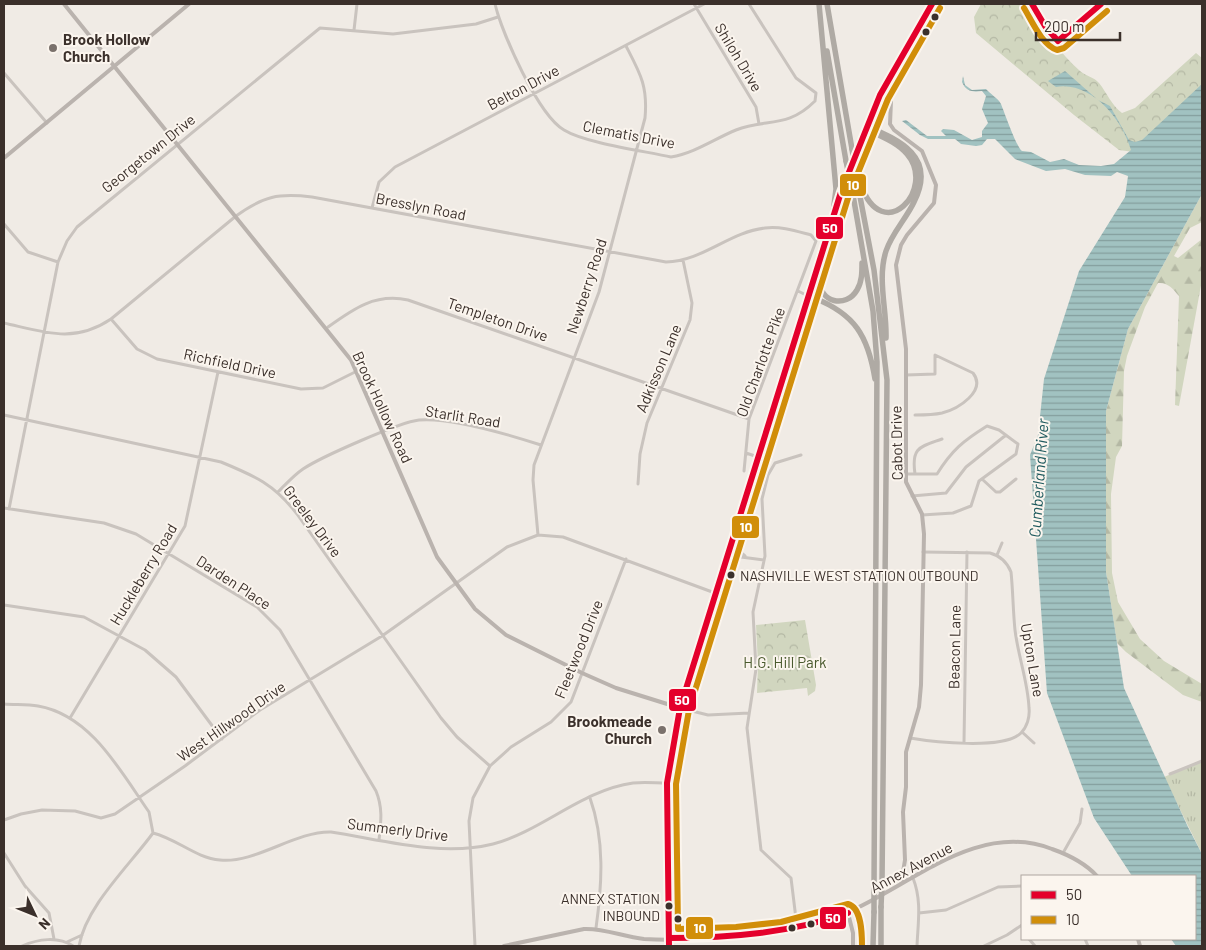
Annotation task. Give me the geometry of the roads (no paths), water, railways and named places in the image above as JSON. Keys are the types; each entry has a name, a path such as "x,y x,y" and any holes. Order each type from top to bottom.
{"highway":[{"path":"827,4 874,270 885,353"},
{"path":"819,7 873,311 878,362 873,946"},
{"path":"819,7 836,189 832,221"},
{"path":"859,185 868,201 884,213 895,212 906,204 913,193 916,180 914,167 908,154 899,146 869,129"},
{"path":"869,129 900,140 912,150 921,173 915,201 891,240 883,264 887,380 881,946"},
{"path":"820,281 820,289 824,296 836,302 847,299 855,294 860,284 863,254"},
{"path":"811,297 832,305 860,330 870,354 878,402"}],"main road":[{"path":"811,297 820,281 846,195 882,91 931,5"},
{"path":"669,946 667,783 680,708 788,364 802,336 832,221 869,129 887,96 900,60"}],"street":[{"name":"Brook Hollow Road","path":"64,4 328,328 357,371 437,557 475,609 498,629 582,673 616,688 680,708"},
{"path":"4,158 116,67 189,4"},
{"path":"354,30 357,4"},
{"name":"Clematis Drive","path":"495,4 498,17 535,94 550,118 564,130 671,157 685,155 737,130 759,124 778,122 797,116 815,101 816,93 796,78 786,65 749,4"},
{"name":"Belton Drive","path":"372,208 376,189 390,171 626,46 695,5 704,4"},
{"path":"925,4 931,5"},
{"name":"Shiloh Drive","path":"695,5 756,108 759,124"},
{"name":"Georgetown Drive","path":"9,509 25,420 58,262 67,241 77,227 320,28 394,34 476,24 498,17"},
{"name":"Newberry Road","path":"538,535 533,470 599,292 635,149 645,118 647,97 642,76 626,46"},
{"path":"4,72 47,123"},
{"path":"882,91 887,96"},
{"name":"Cabot Drive","path":"887,96 891,101 890,124 894,130 922,151 936,185 934,204 901,245 896,265 906,349 906,482 922,515 924,529 921,685 919,706 906,752 906,787 903,812 905,860 901,884"},
{"name":"Bresslyn Road","path":"4,324 61,335 83,333 111,319 236,216 261,200 284,195 312,197 666,262 684,260 754,230 778,228 797,230 811,235 816,241 798,291"},
{"path":"4,224 28,252 58,262"},
{"name":"Adkisson Lane","path":"638,484 643,437 690,320 692,304 684,260"},
{"path":"798,291 811,297"},
{"name":"Old Charlotte Pike","path":"744,471 749,419 798,291"},
{"name":"Templeton Drive","path":"328,328 364,303 378,299 397,298 574,356 749,419"},
{"name":"Richfield Drive","path":"111,319 130,343 146,354 172,363 301,389 322,388 357,371"},
{"path":"906,375 935,374 935,355 973,373 976,378 977,386 974,394 956,407 944,413 915,415"},
{"name":"Huckleberry Road","path":"70,718 170,553 188,518 218,372"},
{"name":"Greeley Drive","path":"4,415 201,458 244,470 278,492 297,514 441,718 457,737 490,766"},
{"name":"Starlit Road","path":"278,492 296,474 315,462 410,422 430,420 508,434 541,445"},
{"path":"906,474 937,474 951,452 961,442 987,426 1006,435 1018,444 1016,454 979,481 971,506 953,513 922,515"},
{"path":"912,496 946,493 966,467 1006,435"},
{"path":"915,474 914,459 918,448 942,439"},
{"path":"746,453 759,457"},
{"path":"797,927 791,878 761,850 747,728 756,670 753,612 764,560 761,511 765,483 775,463 801,455"},
{"path":"982,479 996,492 1000,492 1016,479"},
{"name":"Darden Place","path":"4,508 104,523 136,534 260,609 280,630 378,796 382,815 379,840"},
{"path":"538,535 563,536 716,593"},
{"name":"West Hillwood Drive","path":"4,820 34,811 59,810 101,818 115,814 139,799 260,710 311,681 382,636 507,547 538,535"},
{"path":"732,540 744,557"},
{"path":"923,552 967,552 997,555 1002,543"},
{"name":"Beacon Lane","path":"964,742 967,552"},
{"path":"728,554 764,560"},
{"name":"Upton Lane","path":"997,555 1011,572 1015,630 1030,709 1026,726 1022,732"},
{"path":"722,570 744,557"},
{"name":"Fleetwood Drive","path":"475,946 469,822 473,798 490,766 511,747 561,714 571,702 626,559"},
{"path":"4,606 84,617 145,650 176,677 222,739"},
{"path":"4,704 40,706 70,718 101,747 149,812 153,833 96,906 82,935 79,946"},
{"path":"680,708 708,715 749,713"},
{"path":"910,738 942,742 1001,743 1013,739 1022,732 1034,743"},
{"path":"1170,774 1202,761"},
{"name":"Summerly Drive","path":"153,833 168,837 201,856 220,860 230,860 255,853 318,832 331,832 445,848 470,847 492,844 510,838 607,790 632,783 667,783"},
{"path":"590,798 600,835 600,897 596,928"},
{"path":"1063,853 1080,823 1082,809"},
{"name":"Annex Avenue","path":"504,946 568,931 596,928 641,938 714,938 797,927 832,919 848,913 959,854 991,842 1028,842 1063,853 1079,861 1096,875"},
{"path":"4,853 25,886 49,914 54,939"},
{"path":"913,878 918,892 917,946"},
{"path":"919,913 946,910 998,886 1021,886"},
{"path":"848,913 853,933 853,946"},
{"path":"984,946 1021,928"},
{"path":"67,942 82,935"},
{"path":"22,946 40,940 54,939 67,942 73,946"}],"water":[{"name":"Cumberland River","path":"1065,71 1098,100 1110,106 1129,140 1135,142 1142,140 1202,84 1202,194 1128,329 1106,411 1106,572 1124,688 1202,854 1202,946 1176,946 1172,940 1196,940 1196,875 1131,875 1094,818 1047,693 1030,455 1038,435 1044,379 1079,271 1125,197 1128,176 1117,172 1111,176 1085,175 1065,169 1046,171 1015,159 995,139 987,139 982,145 976,146 961,144 955,139 928,139 902,121 906,120 927,136 946,136 941,131 943,129 954,130 972,140 982,137 982,131 988,123 982,109 986,96 982,91 968,90 962,82 963,76 965,85 972,90 986,89 1000,102 1014,137 1022,151 1031,152 1050,162 1064,159 1079,165 1101,166 1114,164 1131,150 1127,138 1113,115 1093,96 1069,87 1056,87 1048,81"}],"place":[{"name":"Brook Hollow Church","path":"53,48"},
{"name":"NASHVILLE WEST STATION OUTBOUND","path":"731,575"},
{"name":"Brookmeade Church","path":"662,730"},
{"name":"ANNEX STATION INBOUND","path":"669,906"}],"park label":[{"name":"H.G. Hill Park","path":"785,662"}]}
